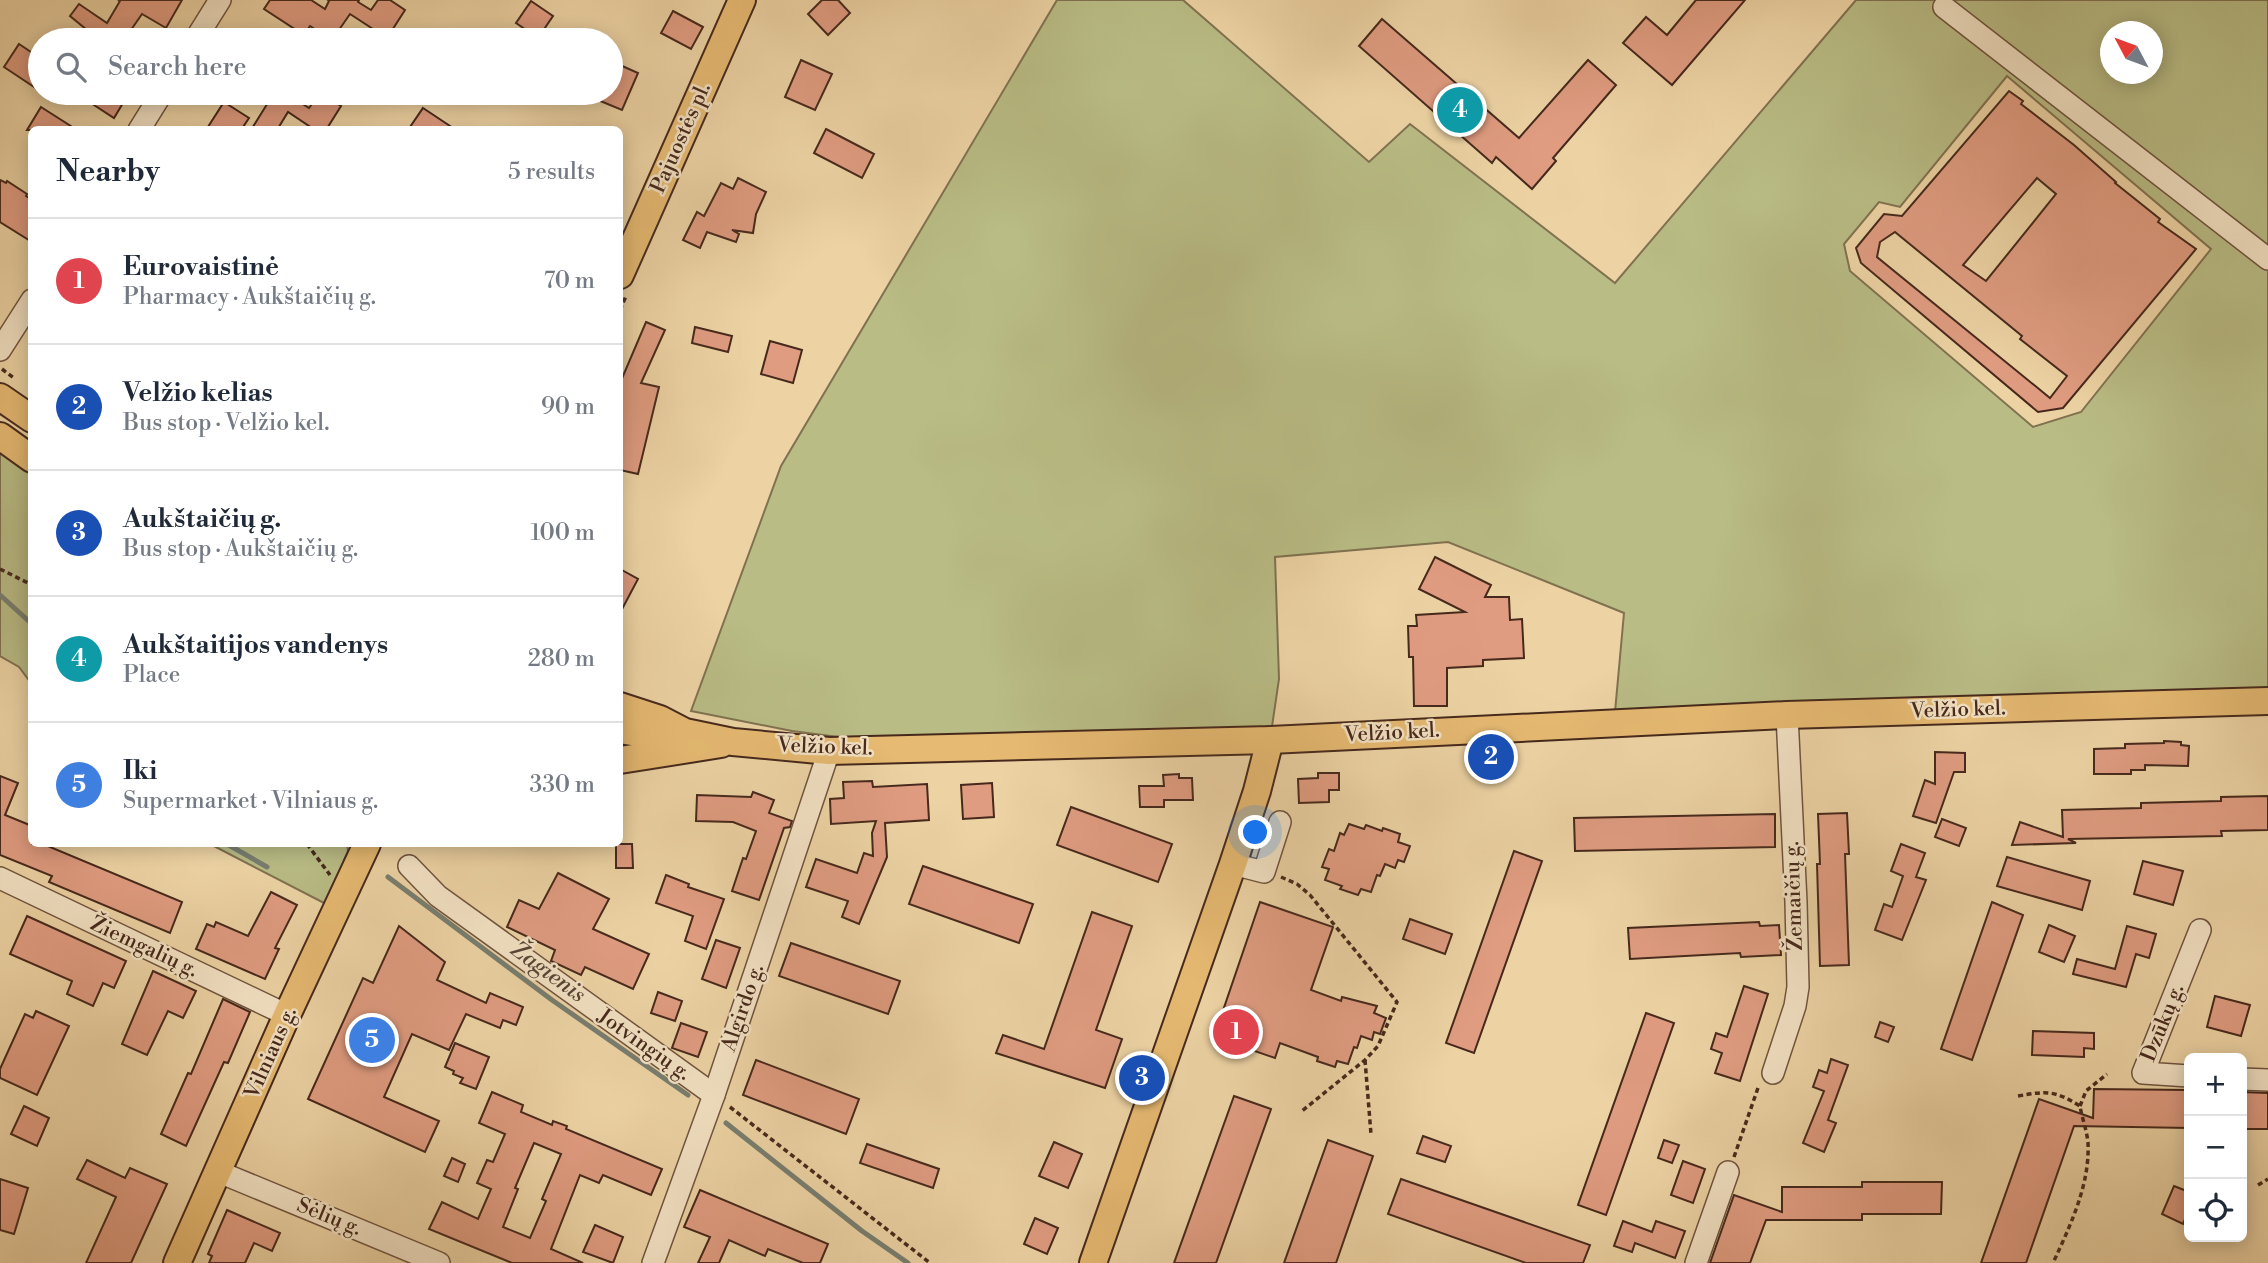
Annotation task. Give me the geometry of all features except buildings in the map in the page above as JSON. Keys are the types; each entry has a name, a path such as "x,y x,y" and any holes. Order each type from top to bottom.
{"main road":[{"name":"Pajuostės pl.","path":"623,268 742,0"},
{"path":"0,397 28,416"},
{"path":"0,436 28,456"},
{"name":"Velžio kel.","path":"685,732 733,742 829,751 1270,740 1787,715 2268,701"},
{"path":"623,707 660,719 685,732"},
{"path":"623,731 655,736 685,732"},
{"path":"1093,1263 1233,864 1257,791 1270,740"},
{"path":"623,760 733,742"},
{"name":"Vilniaus g.","path":"177,1263 287,1015 366,847"}],"street":[{"path":"202,28 220,0"},
{"path":"1944,7 2268,259"},
{"path":"141,126 155,105"},
{"path":"0,350 28,306"},
{"name":"Žemaičių g.","path":"1773,1073 1795,1006 1798,987 1787,715"},
{"name":"Algirdo g.","path":"653,1263 714,1095 829,751"},
{"path":"1233,864 1264,872 1280,822"},
{"name":"Jotvingių g.","path":"410,866 438,896 714,1095"},
{"name":"Žiemgalių g.","path":"0,878 287,1015"},
{"name":"Dzūkų g.","path":"2184,1076 2143,1073 2200,930"},
{"path":"2247,1079 2268,1080"},
{"name":"Sėlių g.","path":"219,1172 439,1263"},
{"path":"1696,1263 1728,1172"}],"path":[{"path":"0,569 28,583"},
{"path":"309,847 315,855"},
{"path":"1264,872 1297,884 1310,895 1397,1002 1378,1046 1365,1060 1302,1111"},
{"path":"1365,1060 1371,1134"},
{"path":"1728,1172 1761,1077 1773,1073"},
{"path":"2053,1263 2087,1175 2088,1141 2080,1106 2087,1091 2107,1073"},
{"path":"2018,1096 2041,1092 2061,1094 2080,1106"},
{"path":"714,1095 930,1263"},
{"path":"2258,1185 2268,1179"}],"green space":[{"path":"1057,0 1183,0 1369,162 1410,124 1615,283 1856,0 2268,0 2268,706 1614,723 1624,613 1448,542 1275,557 1279,679 1270,740 862,740 792,731 691,711 781,466","holes":["2007,76 2211,249 2081,412 2033,427 1850,271 1844,244 1879,202 1900,207"]},
{"path":"0,448 28,470 28,679 19,667 0,656"},
{"path":"216,847 347,847 326,904"}],"waterway":[{"name":"Žagienis","path":"0,595 28,620"},
{"name":"Žagienis","path":"232,847 267,867"},
{"name":"Žagienis","path":"388,877 552,1000 688,1095"},
{"name":"Žagienis","path":"726,1123 862,1231 908,1263"}],"place":[{"name":"Aukštaitijos vandenys","path":"1460,110"},
{"name":"Velžio kelias","path":"1491,757"},
{"name":"Eurovaistinė","path":"1236,1032"},
{"name":"Iki","path":"372,1040"},
{"name":"Aukštaičių g.","path":"1142,1078"}]}
